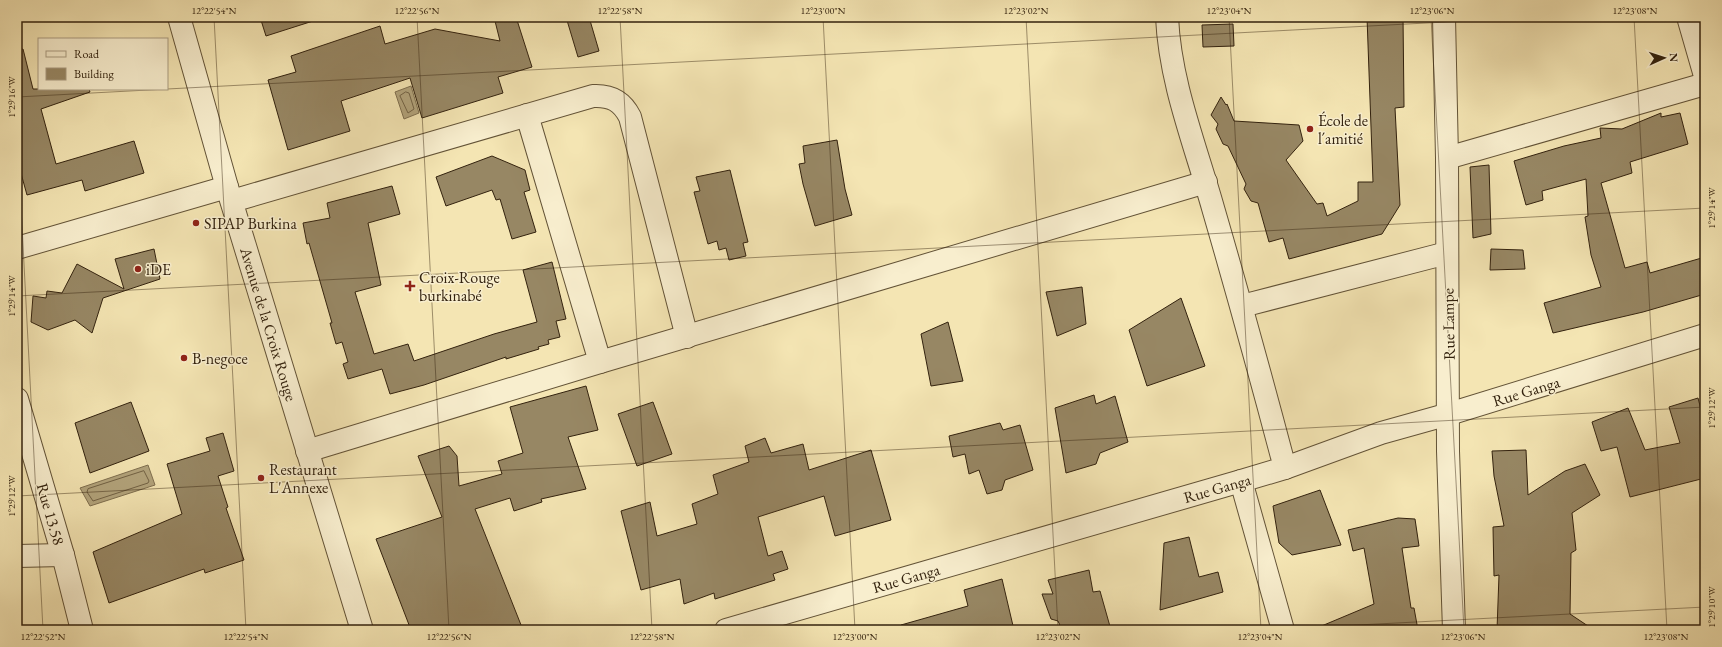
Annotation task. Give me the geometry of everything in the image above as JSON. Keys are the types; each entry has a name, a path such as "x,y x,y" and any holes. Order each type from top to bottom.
{"street":[{"name":"Avenue de la Croix Rouge","path":"179,17 230,194 362,630"},
{"path":"1167,17 1169,46 1181,107 1206,182 1242,306 1285,468"},
{"name":"Rue Lampe","path":"1444,17 1447,158 1448,451 1454,630"},
{"path":"1688,17 1703,64"},
{"path":"1447,158 1705,84"},
{"path":"17,248 230,194 593,96 611,97 626,109 630,117 688,337"},
{"path":"527,115 600,362"},
{"path":"307,451 600,362 1206,182"},
{"path":"1242,306 1447,253"},
{"name":"Rue Ganga","path":"726,630 1285,468 1381,434 1705,335"},
{"name":"Rue 13.58","path":"17,399 63,555 82,630"},
{"path":"1241,481 1283,630"},
{"path":"17,556 63,555"}],"water":[{"path":"411,86 419,113 404,119 395,92"},
{"path":"148,465 155,485 90,506 80,488"}],"building":[{"path":"260,17 313,17 313,21 266,36"},
{"path":"494,17 516,17 532,67 498,77 503,93 422,118 410,78 341,101 350,131 288,150 268,80 296,72 291,56 380,26 385,44 435,29 500,41"},
{"path":"566,17 589,17 599,51 578,57"},
{"path":"1367,17 1403,17 1404,107 1395,108 1400,205 1382,234 1289,259 1283,238 1269,242 1258,203 1251,201 1244,189 1246,184 1228,146 1223,144 1216,129 1218,124 1211,115 1221,97 1226,105 1227,104 1234,121 1299,125 1303,141 1286,160 1317,204 1323,203 1327,216 1358,201 1358,182 1373,182"},
{"path":"1233,24 1234,46 1203,47 1202,25"},
{"path":"23,49 33,89 89,90 90,92 41,109 56,164 134,141 144,173 85,191 82,180 27,195 17,159 17,50"},
{"path":"1661,113 1661,117 1680,113 1688,144 1630,162 1632,173 1601,183 1625,268 1647,262 1650,273 1705,257 1705,294 1643,312 1553,333 1544,303 1601,287 1591,255 1585,217 1588,216 1586,179 1542,191 1543,200 1526,205 1514,161 1564,146 1601,138 1600,128 1622,129"},
{"path":"837,140 845,189 852,215 815,226 799,164 805,163 803,146"},
{"path":"492,156 525,170 530,190 524,192 536,232 512,239 500,199 496,200 492,190 446,206 436,177"},
{"path":"1489,165 1491,234 1473,238 1470,167"},
{"path":"730,170 748,242 743,243 746,256 729,260 726,248 719,250 717,241 708,244 694,192 700,191 696,177"},
{"path":"392,186 400,214 368,223 381,285 355,292 374,354 408,344 414,361 494,334 537,322 523,270 552,262 566,319 556,321 560,337 548,340 549,344 538,347 539,349 506,359 506,357 424,385 390,394 382,369 348,379 343,364 348,362 342,342 336,344 330,323 332,323 309,243 307,244 303,223 330,218 327,203"},
{"path":"154,249 160,279 103,298 92,333 75,320 48,330 31,322 33,296 46,298 47,291 62,293 77,264 124,289 115,259"},
{"path":"1491,249 1523,250 1525,269 1490,270"},
{"path":"1082,287 1086,324 1057,336 1046,292"},
{"path":"1181,298 1205,366 1147,386 1129,330"},
{"path":"948,322 963,381 931,386 921,334"},
{"path":"586,386 598,430 568,437 586,489 541,499 542,502 514,511 510,498 475,509 523,630 411,630 376,539 442,517 418,456 449,446 457,456 459,486 502,474 498,461 523,453 510,407"},
{"path":"1094,395 1096,404 1115,396 1128,442 1100,453 1096,464 1066,473 1055,408"},
{"path":"1698,398 1705,425 1705,478 1630,497 1617,447 1601,451 1592,422 1628,408 1645,450 1680,443 1669,407"},
{"path":"131,402 149,451 90,473 75,423"},
{"path":"653,402 672,454 637,466 618,414"},
{"path":"1000,423 1003,430 1020,425 1033,470 1005,480 1002,490 987,494 979,470 969,474 965,454 953,457 949,436"},
{"path":"223,433 234,471 218,476 228,507 226,508 244,560 205,573 204,569 109,603 93,552 182,514 167,464 210,451 206,438"},
{"path":"765,438 771,453 803,444 809,470 871,450 891,520 835,536 824,496 758,517 768,556 782,551 788,569 773,574 775,580 715,599 714,593 684,604 680,579 641,590 621,511 650,502 657,536 697,524 692,504 718,494 713,475 749,462 745,446"},
{"path":"1526,450 1528,495 1565,471 1585,464 1600,495 1572,513 1576,550 1571,553 1570,614 1594,630 1497,630 1499,575 1494,576 1493,527 1504,526 1494,476 1492,451"},
{"path":"1320,490 1341,545 1292,555 1279,543 1273,506"},
{"path":"1398,518 1415,519 1419,546 1402,548 1411,608 1414,608 1418,630 1312,630 1374,604 1364,548 1353,551 1348,530"},
{"path":"1189,537 1199,577 1218,572 1223,592 1160,610 1164,543"},
{"path":"1089,570 1093,592 1100,591 1111,630 1062,630 1058,621 1051,619 1042,594 1053,594 1048,580"},
{"path":"1002,579 1014,630 902,630 901,625 968,606 964,590"}],"place":[{"name":"École de l´amitié","path":"1310,129"},
{"name":"SIPAP Burkina","path":"196,223"},
{"name":"iDE","path":"138,269"},
{"name":"Croix-Rouge burkinabé","path":"410,286"},
{"name":"B-negoce","path":"184,358"},
{"name":"Restaurant L'Annexe","path":"261,478"}]}
